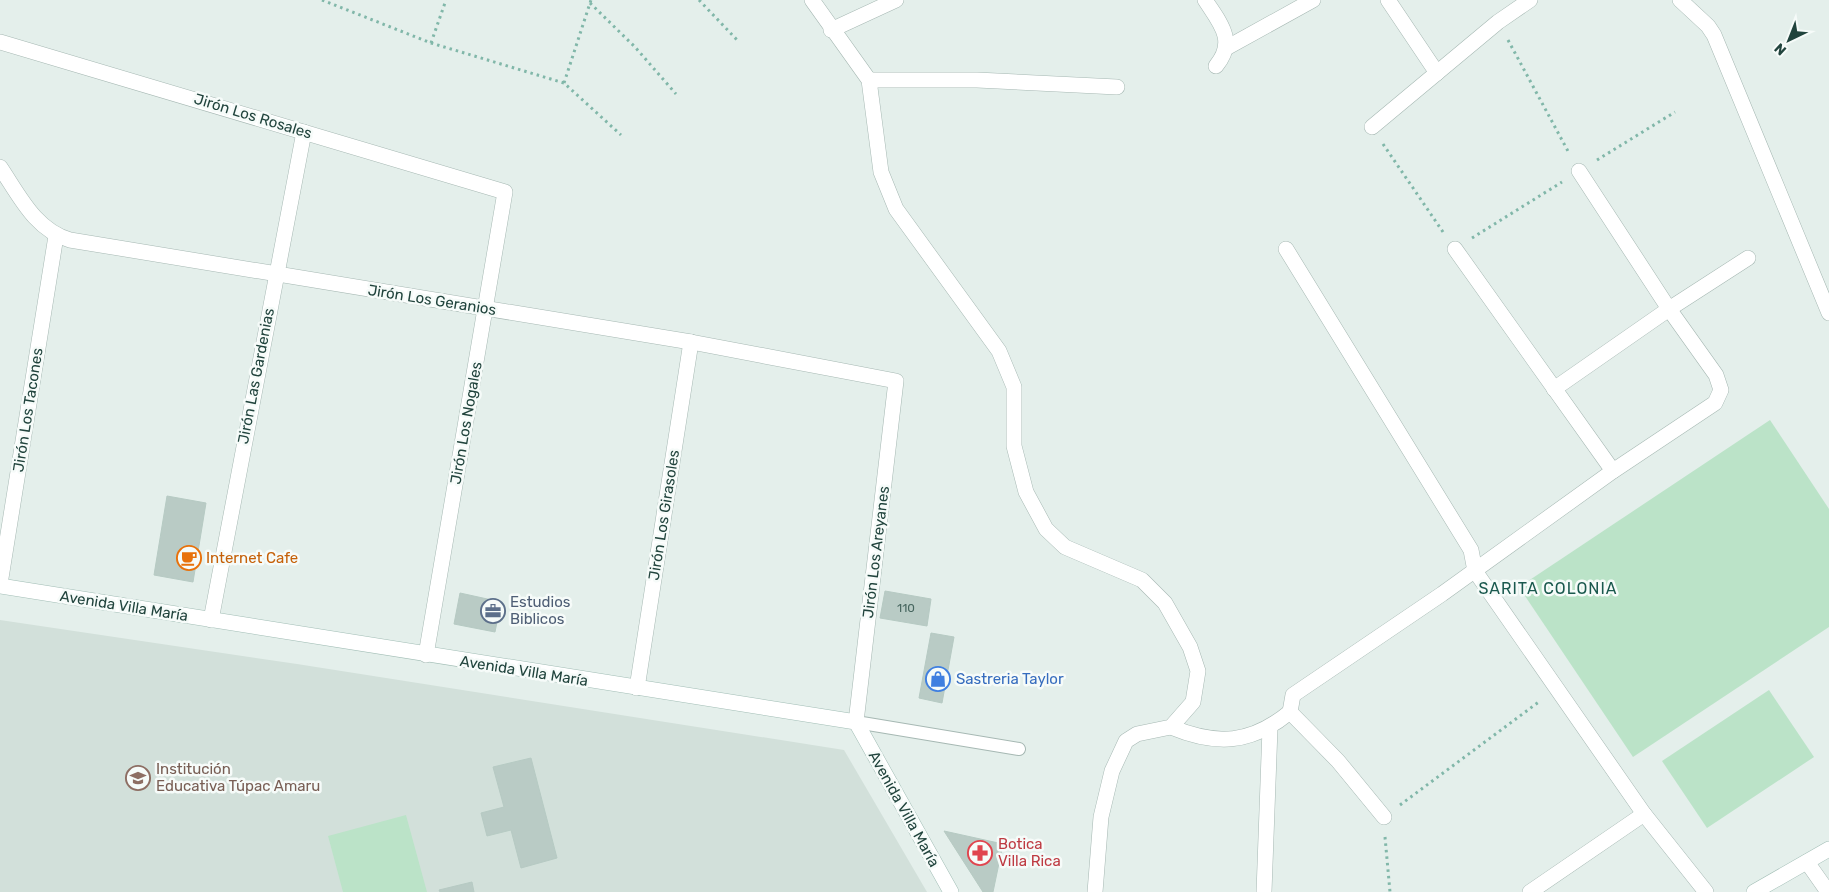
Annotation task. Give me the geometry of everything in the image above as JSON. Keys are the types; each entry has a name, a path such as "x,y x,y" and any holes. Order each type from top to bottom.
{"street":[{"path":"812,0 831,30 869,80 881,172 896,209 999,351 1014,387 1014,446 1026,492 1046,529 1065,548 1142,580 1165,602 1190,647 1198,671 1193,702 1171,727"},
{"path":"831,30 896,0"},
{"path":"1205,0 1222,26 1228,47"},
{"path":"1216,66 1228,47 1313,0"},
{"path":"1388,0 1437,73"},
{"path":"1372,127 1498,22 1530,0"},
{"path":"1680,0 1714,34 1829,313"},
{"name":"Jirón Los Rosales","path":"0,42 505,192"},
{"path":"869,80 977,80 1118,87"},
{"name":"Jirón Las Gardenias","path":"211,620 275,274 304,132"},
{"name":"Jirón Los Geranios","path":"0,167 34,218 56,236 691,342 896,381"},
{"path":"1095,892 1101,816 1112,771 1126,741 1137,734 1171,727 1212,740 1236,738 1270,728 1290,712 1293,695 1475,571 1613,471 1715,403 1721,390 1716,375 1669,309 1579,171"},
{"name":"Jirón Los Nogales","path":"426,655 505,192"},
{"name":"Jirón Los Tacones","path":"0,585 56,236"},
{"path":"1286,249 1470,550 1475,571 1644,814 1706,892"},
{"path":"1455,249 1613,471"},
{"path":"1554,389 1669,309 1748,258"},
{"name":"Jirón Los Girasoles","path":"637,688 691,342"},
{"name":"Jirón Los Areyanes","path":"856,722 896,381"},
{"name":"Avenida Villa María","path":"0,585 426,655 856,722 951,892"},
{"path":"1290,712 1338,762 1384,817"},
{"path":"1264,892 1270,728"},
{"path":"1530,892 1644,814"},
{"path":"1754,892 1829,849"},
{"path":"1807,862 1828,892"}],"lane":[{"path":"856,722 1018,749"}],"path":[{"path":"322,0 431,43 564,83 622,135"},
{"path":"431,43 446,0"},
{"path":"699,0 738,42"},
{"path":"564,83 590,2 634,46 676,94"},
{"path":"1498,22 1579,171"},
{"path":"1372,127 1455,249"},
{"path":"1390,892 1384,817 1556,689"}],"shaded area":[{"path":"0,620 297,664 844,750 927,892 0,892"}],"green space":[{"path":"1770,420 1829,509 1829,627 1633,757 1519,587"},
{"path":"1769,690 1814,757 1707,828 1662,761"},
{"path":"406,815 427,892 343,892 328,836"}],"building":[{"path":"167,496 206,503 193,582 154,575"},
{"path":"885,591 931,599 927,626 880,618"},
{"path":"460,593 501,602 495,632 454,624"},
{"path":"931,633 954,637 942,703 919,698"},
{"path":"531,758 557,858 521,868 511,830 487,836 481,813 504,807 493,767"},
{"path":"944,831 1003,844 993,892 983,892"},
{"path":"472,882 474,892 440,892 439,890"}],"place":[{"name":"Internet Cafe","path":"189,558"},
{"name":"Estudios Biblicos","path":"493,611"},
{"name":"Sastreria Taylor","path":"938,679"},
{"name":"Institución Educativa Túpac Amaru","path":"138,778"},
{"name":"Botica Villa Rica","path":"980,853"}],"district":[{"name":"SARITA COLONIA","path":"1548,588"}]}
